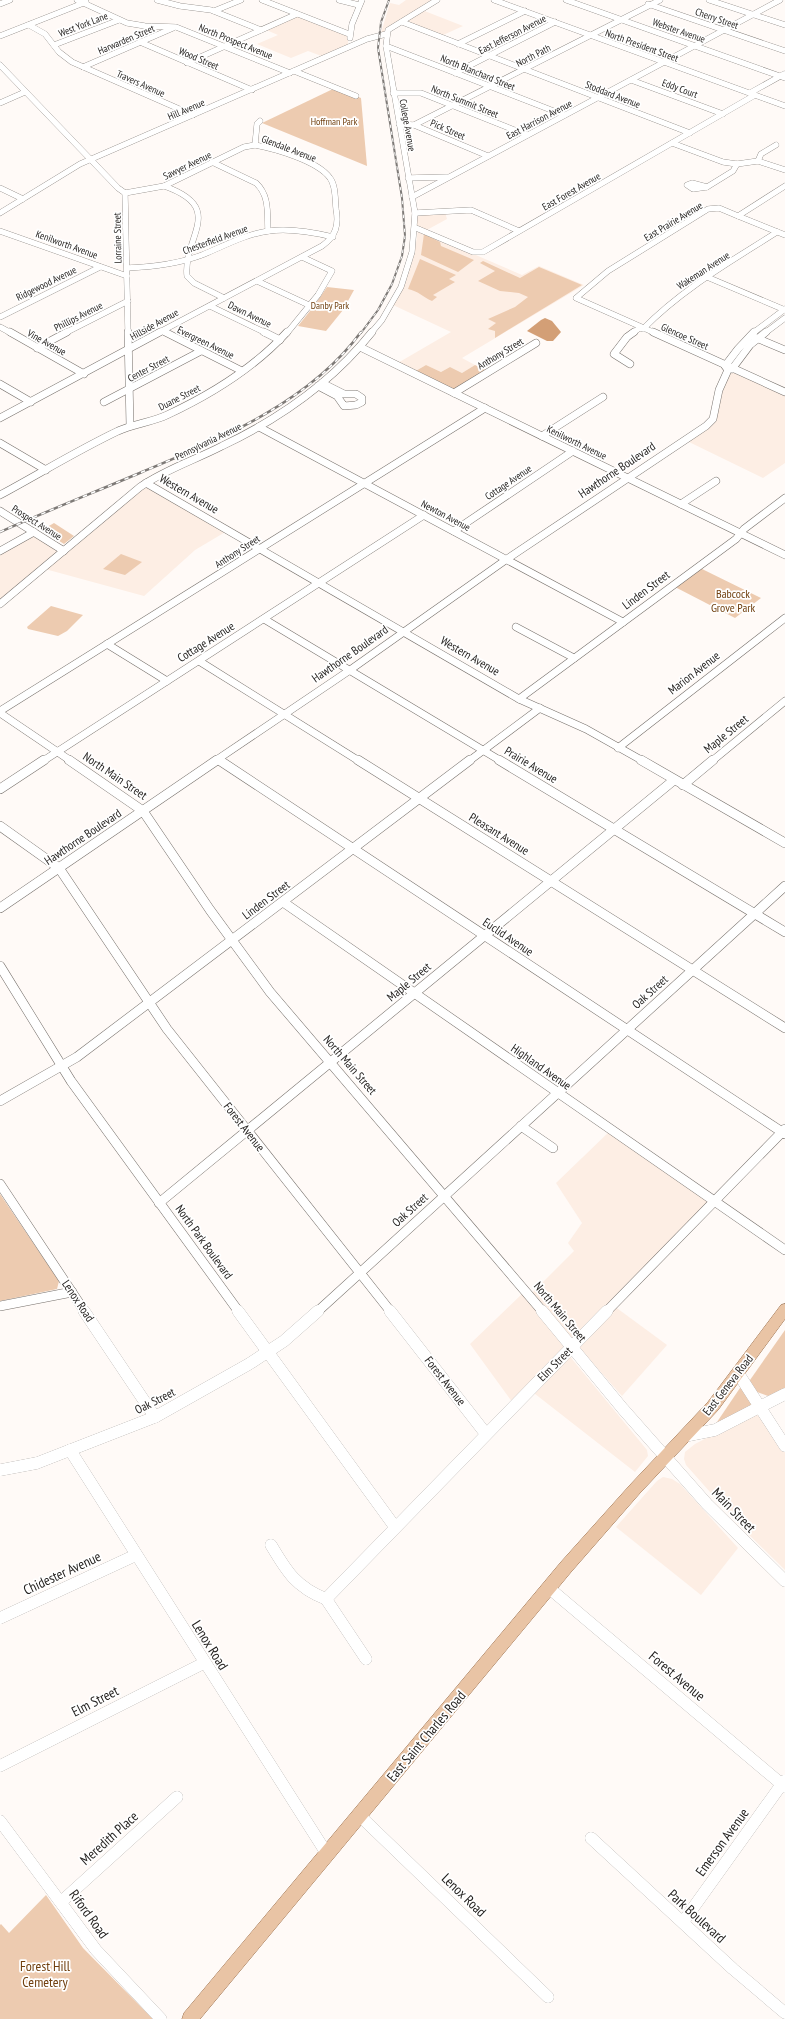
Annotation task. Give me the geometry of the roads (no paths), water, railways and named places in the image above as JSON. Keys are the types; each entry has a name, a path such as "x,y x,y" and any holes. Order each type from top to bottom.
{"main road":[{"name":"East Geneva Road","path":"665,1456 713,1406 785,1309"},
{"name":"East Saint Charles Road","path":"190,2019 549,1588 665,1456"}],"street":[{"path":"0,4 10,0"},
{"name":"North Prospect Avenue","path":"77,0 119,20 140,26 176,27 356,96"},
{"path":"0,36 91,0"},
{"path":"157,0 214,11 261,30"},
{"path":"214,11 241,0"},
{"path":"262,0 349,34"},
{"path":"339,0 360,2 349,34 350,43 352,46"},
{"path":"386,34 388,30 437,0"},
{"name":"North President Street","path":"494,0 785,106"},
{"path":"507,5 517,0"},
{"name":"Webster Avenue","path":"566,0 783,76"},
{"name":"North Path","path":"414,125 660,0"},
{"path":"709,0 785,25"},
{"name":"East Harrison Avenue","path":"412,197 780,0"},
{"name":"Cherry Street","path":"643,2 785,51"},
{"path":"458,44 525,11"},
{"path":"187,63 297,14"},
{"name":"West York Lane","path":"54,45 119,20"},
{"name":"Stoddard Avenue","path":"402,22 690,133"},
{"name":"East Jefferson Avenue","path":"455,73 555,22"},
{"name":"Travers Avenue","path":"29,25 45,34 64,57 83,67 193,115"},
{"name":"Harwarden Street","path":"83,67 176,27"},
{"name":"Hill Avenue","path":"0,213 80,164 352,46 386,34"},
{"name":"College Avenue","path":"386,34 386,46 393,93 415,213 416,228 413,256 405,279"},
{"name":"Wood Street","path":"140,42 252,90"},
{"name":"North Blanchard Street","path":"386,46 564,116"},
{"path":"1,68 90,160 118,188 125,192"},
{"path":"672,143 723,114 783,76"},
{"name":"Eddy Court","path":"631,80 723,114"},
{"path":"0,103 25,92"},
{"name":"North Summit Street","path":"393,93 421,93 527,135"},
{"name":"Glendale Avenue","path":"260,121 257,124 255,146 270,149 314,166 329,177 333,186 338,225 333,237"},
{"name":"Pick Street","path":"399,124 414,125 488,156"},
{"path":"672,143 720,161 737,164 758,161 785,170"},
{"name":"East Forest Avenue","path":"416,228 472,252 478,253 672,143"},
{"path":"758,161 761,154 776,145"},
{"name":"Sawyer Avenue","path":"125,192 164,186 244,147 255,146"},
{"path":"212,162 256,183 264,190 266,196 268,231"},
{"path":"707,187 733,171 737,164"},
{"path":"408,178 450,176"},
{"path":"164,186 189,197 197,210 195,239 186,260 186,272 189,278 224,298"},
{"path":"738,216 785,186"},
{"path":"0,188 23,199"},
{"name":"Lorraine Street","path":"125,192 130,426"},
{"name":"East Prairie Avenue","path":"576,298 608,271 708,209 719,208 738,216"},
{"path":"415,213 471,210 519,231"},
{"path":"738,216 785,235"},
{"name":"Chesterfield Avenue","path":"127,268 156,267 186,260 238,239 268,231 296,230 333,237"},
{"name":"Kenilworth Avenue","path":"0,231 127,276"},
{"name":"Wakeman Avenue","path":"630,364 614,354 627,337 640,328 643,329 666,306 707,277 778,232"},
{"name":"Hillside Avenue","path":"0,418 302,257 333,237"},
{"name":"Duane Street","path":"0,495 130,426 167,415 216,389 242,371 280,340 311,306 332,271 302,257"},
{"name":"Ridgewood Avenue","path":"0,317 100,267"},
{"path":"707,277 785,310"},
{"name":"Pennsylvania Avenue","path":"0,604 153,478 206,455 259,427 320,385 360,347 385,316 405,279"},
{"path":"257,281 311,306"},
{"name":"Glencoe Street","path":"576,298 785,392"},
{"name":"Phillips Avenue","path":"37,348 128,301"},
{"name":"Dawn Avenue","path":"210,306 280,340"},
{"path":"725,366 736,349 749,335 785,310"},
{"path":"732,369 743,354 758,338 785,318"},
{"name":"Vine Avenue","path":"0,327 84,374"},
{"name":"Evergreen Avenue","path":"162,331 242,371"},
{"path":"749,335 785,350"},
{"name":"Anthony Street","path":"454,393 536,343"},
{"name":"Kenilworth Avenue","path":"360,347 785,555"},
{"name":"Center Street","path":"104,402 201,351"},
{"name":"Hawthorne Boulevard","path":"0,908 350,670 507,559 627,477 706,426 713,419 719,390 728,370 725,366"},
{"path":"0,384 30,402"},
{"path":"320,385 344,394 356,394 362,398 362,402 356,405 344,406 341,404 337,396 320,385"},
{"path":"542,436 603,397"},
{"name":"Anthony Street","path":"0,712 485,408"},
{"name":"Newton Avenue","path":"259,427 623,622"},
{"path":"0,443 46,470"},
{"name":"Cottage Avenue","path":"454,531 573,451"},
{"path":"681,504 706,486 716,481"},
{"name":"Western Avenue","path":"146,483 520,699 586,730 785,843"},
{"name":"Linden Street","path":"520,699 736,539 740,533 785,498"},
{"name":"Prospect Avenue","path":"0,511 64,551"},
{"name":"Cottage Avenue","path":"0,789 424,515"},
{"path":"0,551 34,532"},
{"name":"Marion Avenue","path":"618,748 785,618"},
{"name":"Prairie Avenue","path":"264,619 785,932"},
{"path":"516,627 574,658"},
{"path":"107,644 167,681"},
{"name":"Pleasant Avenue","path":"199,661 785,1028"},
{"name":"Maple Street","path":"683,785 785,702"},
{"name":"Linden Street","path":"0,1101 61,1067 149,1003 540,708"},
{"name":"North Main Street","path":"0,712 143,811 232,941 271,993 665,1456"},
{"name":"Euclid Avenue","path":"218,760 784,1132"},
{"name":"Maple Street","path":"159,1203 674,780"},
{"name":"Forest Avenue","path":"0,826 59,868 167,1029 486,1434"},
{"name":"Oak Street","path":"0,1470 37,1463 155,1417 267,1352 284,1340 445,1197 785,886"},
{"name":"Highland Avenue","path":"283,902 785,1250"},
{"name":"North Park Boulevard","path":"0,966 61,1067 395,1527"},
{"path":"521,1126 553,1148"},
{"name":"Elm Street","path":"326,1599 714,1201 784,1132"},
{"name":"Lenox Road","path":"0,1184 155,1417"},
{"path":"0,1306 72,1292"},
{"path":"738,1373 785,1446"},
{"path":"685,1436 715,1430 785,1394"},
{"name":"Lenox Road","path":"70,1450 204,1663 327,1854"},
{"name":"Main Street","path":"665,1456 707,1504 785,1581"},
{"path":"271,1545 297,1584 307,1592 326,1599 366,1659"},
{"name":"Chidester Avenue","path":"0,1618 136,1555"},
{"name":"Forest Avenue","path":"549,1588 784,1784"},
{"name":"Elm Street","path":"0,1766 204,1663"},
{"name":"Emerson Avenue","path":"683,1922 784,1784"},
{"name":"Meredith Place","path":"61,1902 177,1797"},
{"name":"Lenox Road","path":"359,1815 548,1997"},
{"name":"Riford Road","path":"0,1820 96,1950 161,2019"},
{"name":"Park Boulevard","path":"591,1838 733,1969 785,2013"}],"railway":[{"path":"361,333 378,310 392,284 402,256 405,236 402,198 378,48 381,22 389,0"},
{"path":"0,532 202,446 261,416 289,399 316,379 340,357 361,332"}],"park label":[{"name":"Hoffman Park","path":"334,121"},
{"name":"Danby Park","path":"330,305"},
{"name":"Babcock Grove Park","path":"733,601"},
{"name":"Forest Hill Cemetery","path":"45,1974"}]}
